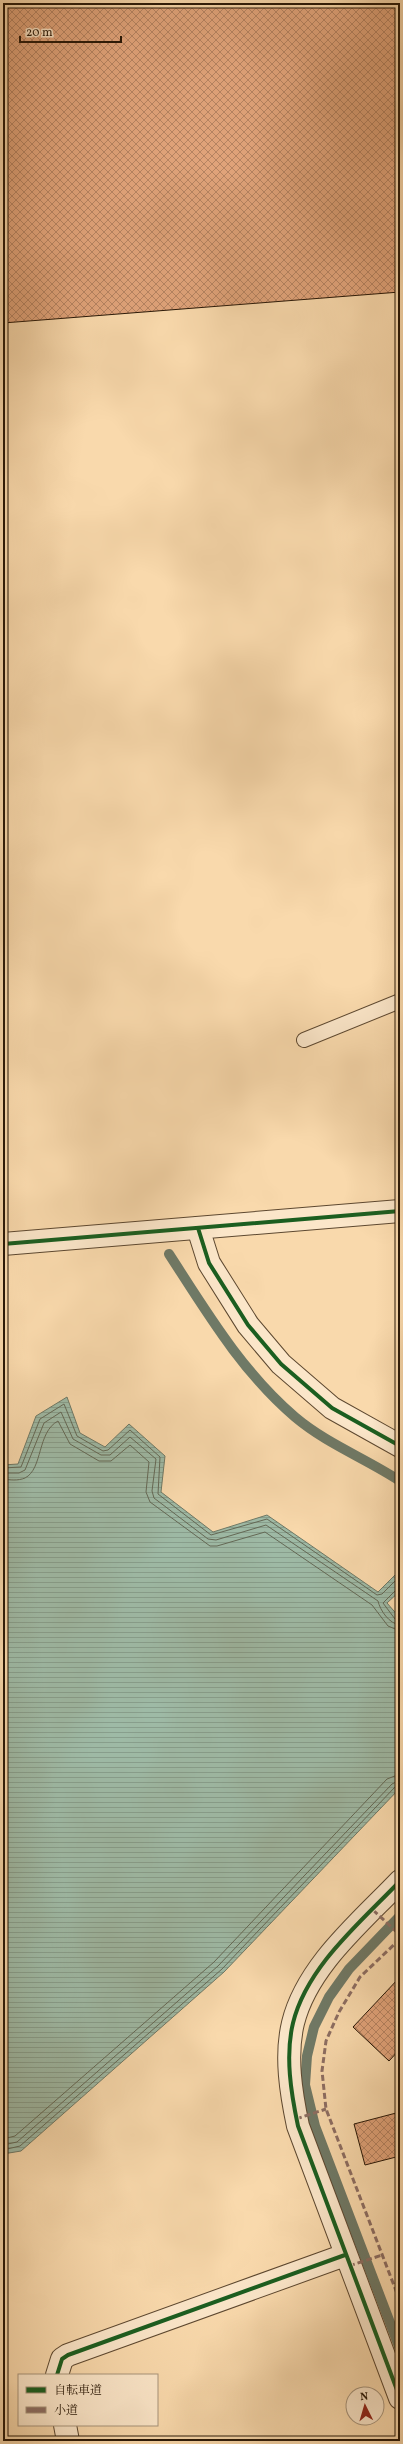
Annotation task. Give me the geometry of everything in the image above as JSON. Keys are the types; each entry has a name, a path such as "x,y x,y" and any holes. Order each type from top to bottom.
{"street":[{"path":"3,1244 400,1211"},
{"path":"198,1228 209,1263 248,1325 281,1364 332,1408 400,1446"},
{"path":"400,1881 334,1951 315,1977 296,2016 291,2038 292,2096 298,2126 345,2255 400,2398"},
{"path":"56,2374 62,2359 68,2355 345,2255"},
{"path":"65,2426 68,2441"}],"lane":[{"path":"304,1040 400,1001"}],"water":[{"path":"67,1397 80,1433 105,1447 129,1424 165,1456 161,1492 213,1532 267,1515 378,1592 400,1570 400,1591 387,1603 400,1618 400,1788 224,1972 21,2151 3,2154 3,1465 18,1464 36,1416"}],"building":[{"path":"3,3 400,3 400,292 3,323"},
{"path":"399,1978 400,2049 389,2061 353,2027"},
{"path":"400,2112 400,2156 365,2165 354,2124"}],"waterway":[{"path":"169,1254 226,1340 258,1381 276,1399 307,1427 400,1481"},
{"path":"400,1916 349,1969 329,1997 314,2027 307,2056 305,2085 315,2126 400,2349"}],"marked path":[{"path":"373,1910 400,1935"},
{"path":"400,1939 360,1977 339,2012 326,2041 322,2071 326,2109 400,2301"},
{"path":"296,2119 326,2109"},
{"path":"349,2266 382,2255"}],"cycle path":[{"path":"3,1244 400,1211"},
{"path":"198,1228 209,1263 248,1325 281,1364 332,1408 400,1446"},
{"path":"400,1881 337,1946 310,1983 300,2002 293,2023 289,2048 291,2088 298,2126 400,2398"},
{"path":"57,2374 62,2359 68,2355 345,2255"}]}
